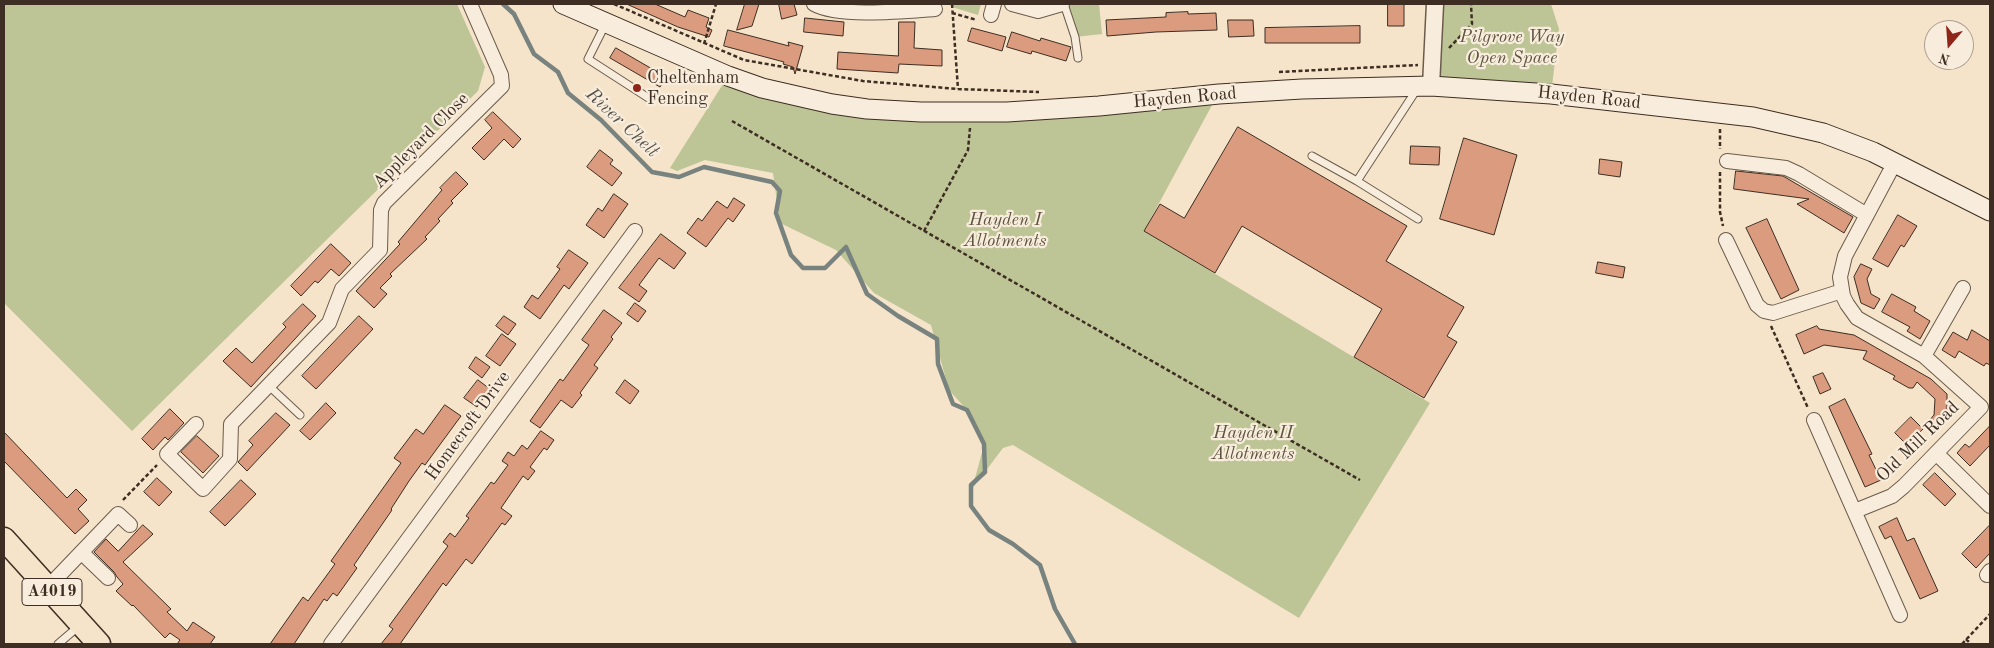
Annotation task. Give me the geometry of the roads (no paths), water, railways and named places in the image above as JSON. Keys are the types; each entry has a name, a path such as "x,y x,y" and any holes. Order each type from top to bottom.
{"highway":[{"name":"A4019","path":"4,539 99,644"}],"main road":[{"name":"Hayden Road","path":"563,4 728,76 796,97 867,109 971,112 1040,110 1218,94 1425,86 1551,94 1753,117 1823,133 1872,152 1990,211"}],"street":[{"name":"Appleyard Close","path":"196,424 167,454 202,489 230,459 231,424 329,323 342,289 380,250 380,210 384,203 502,86 501,75 470,4"},
{"path":"814,4 820,7 849,12 935,11"},
{"path":"1012,4 1038,11 1063,4"},
{"path":"1425,86 1433,65 1435,4"},
{"path":"1722,160 1786,168 1867,215"},
{"name":"Old Mill Road","path":"1855,511 1892,496 1981,407 1924,356 1857,318 1847,304 1842,291 1840,277 1842,266 1894,164"},
{"name":"Homecroft Drive","path":"331,644 635,231"},
{"path":"1726,240 1757,305 1764,311 1777,312 1842,291"},
{"path":"1924,356 1962,288"},
{"path":"1814,420 1900,615"},
{"path":"1936,453 1990,506"},
{"path":"48,587 118,514 130,525"},
{"path":"82,553 108,578"}],"lane":[{"path":"1063,4 1075,38 1078,58"},
{"path":"606,22 588,59 650,99"},
{"path":"1357,181 1397,117 1425,86"},
{"path":"1312,156 1357,181 1418,219"},
{"path":"268,385 300,415"},
{"path":"58,644 82,625"}],"waterway":[{"name":"River Chelt","path":"503,4 514,14 534,54 558,72 568,93 601,120 652,172 679,177 704,167 772,182 780,191 776,213 791,255 803,268 825,268 846,247 867,294 898,316 937,339 938,364 953,404 967,410 984,444 985,472 971,485 971,506 989,530 1013,544 1040,565 1055,609 1075,644"}],"place":[{"name":"Cheltenham Fencing","path":"637,88"}],"park label":[{"name":"Pilgrove Way Open Space","path":"1512,47"},
{"name":"Hayden I Allotments","path":"1005,230"},
{"name":"Hayden II Allotments","path":"1253,443"}]}
